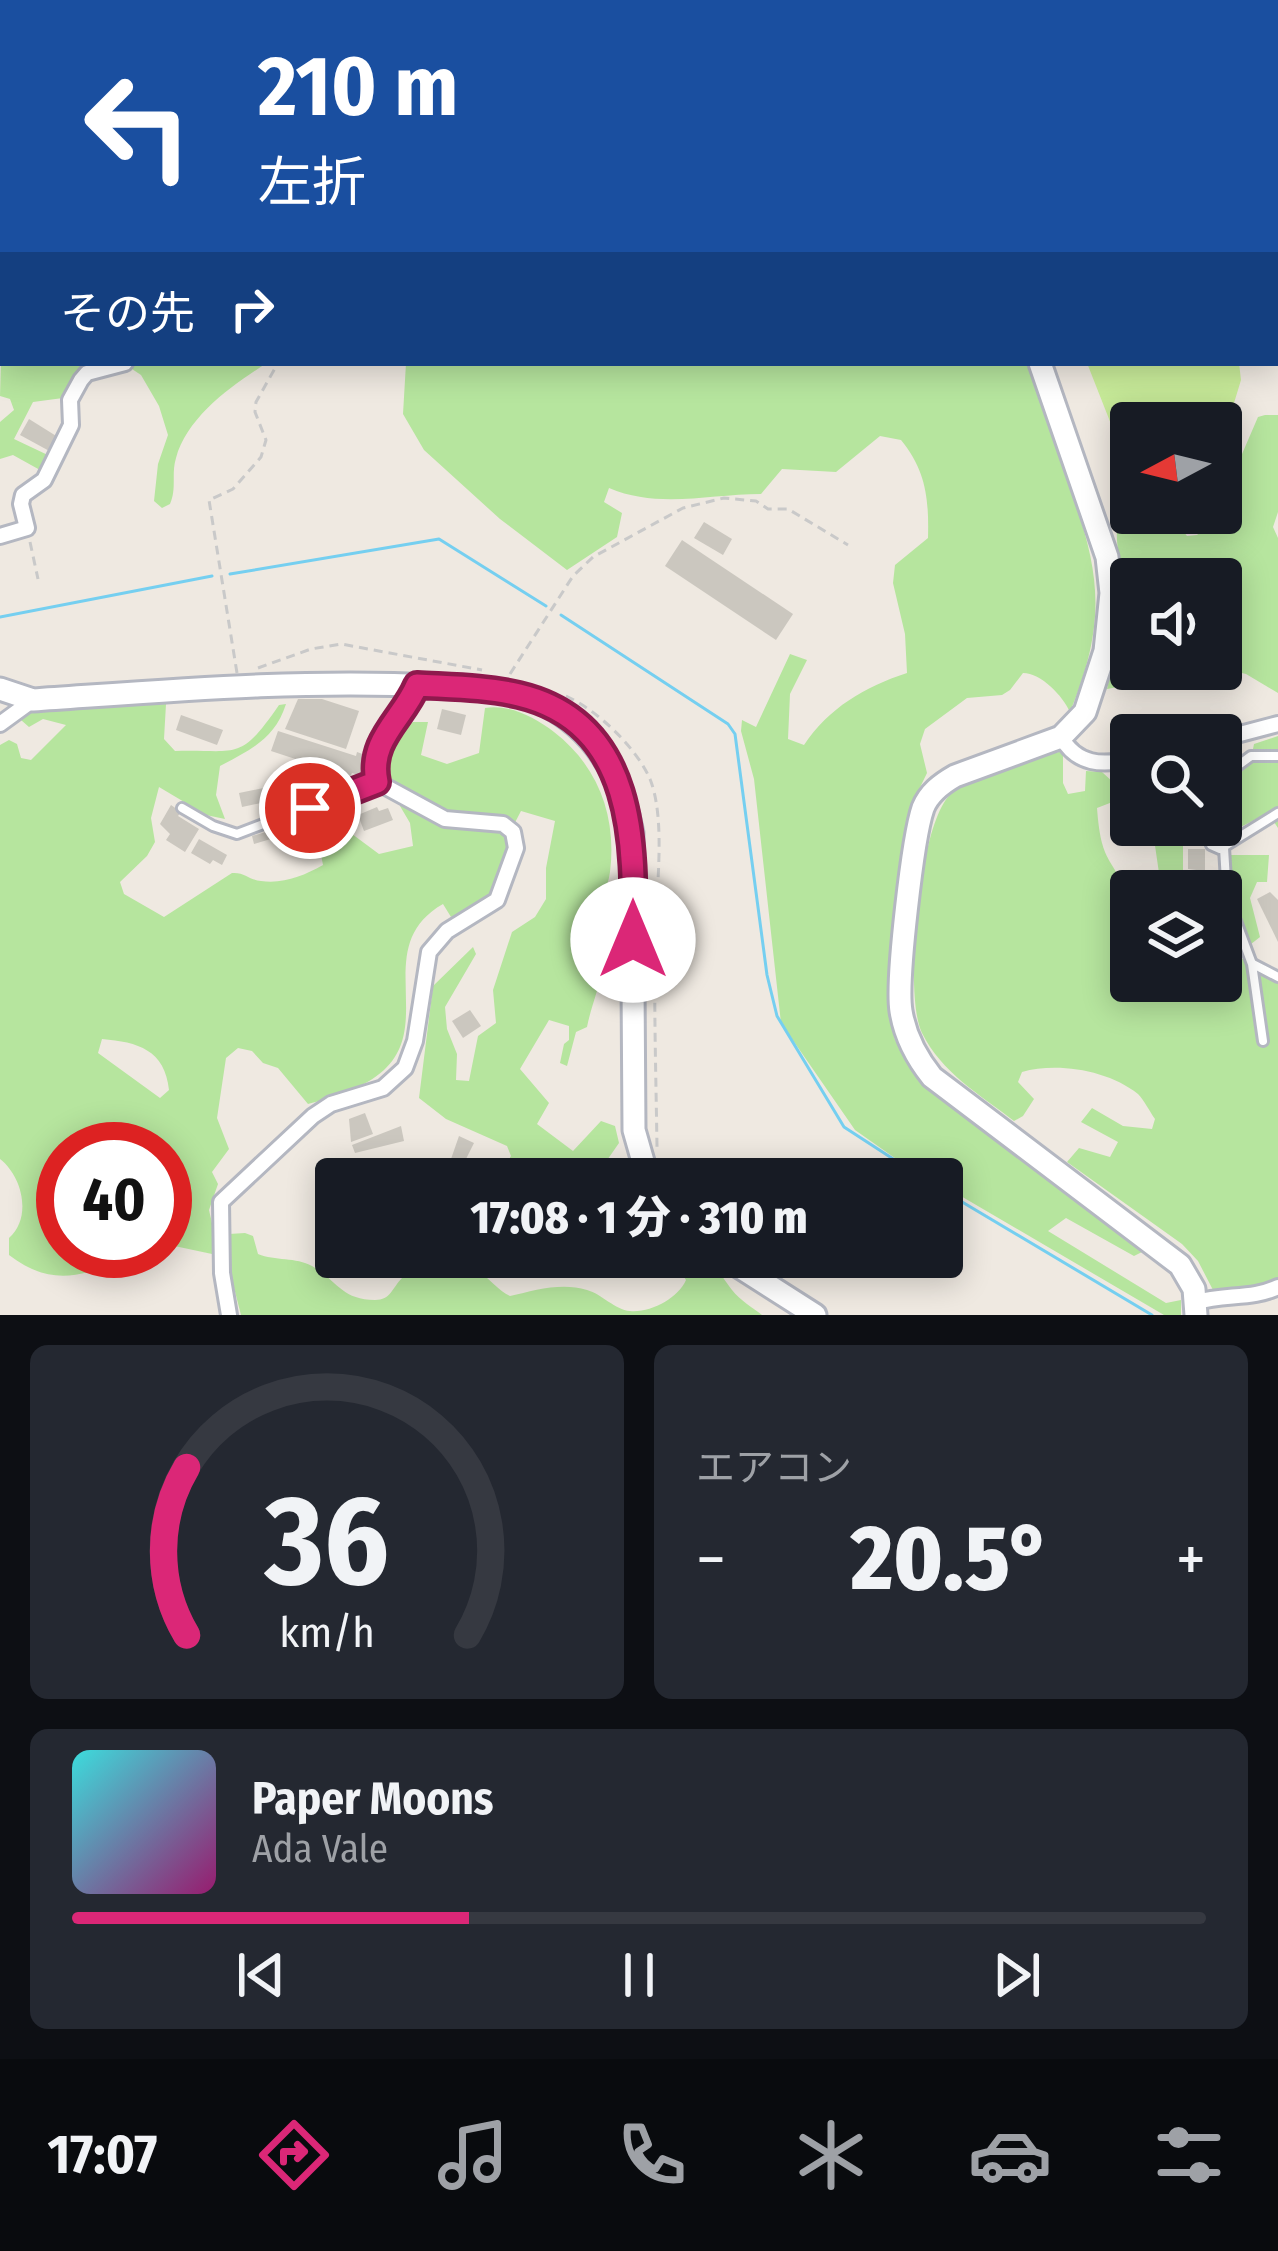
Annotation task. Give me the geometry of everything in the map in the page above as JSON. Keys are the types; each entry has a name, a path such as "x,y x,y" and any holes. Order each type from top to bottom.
{"street":[{"path":"0,536 27,529 23,495 44,480 71,425 70,400 81,380 87,373 114,366"},
{"path":"1041,366 1107,557 1109,625 1094,694 1085,712 1061,737 956,776 930,796 919,827 900,979 901,1013 914,1051 932,1077 1180,1265 1194,1289 1197,1309 1217,1296 1266,1293 1278,1287"},
{"path":"0,689 32,700 239,681 497,682 571,721 608,762 625,797 633,854 634,1130 642,1158"},
{"path":"229,1315 222,1273 221,1202 313,1116 331,1104 394,1082 412,1053 429,952 448,931 497,900 516,848 513,832 503,824 445,819 377,782 375,760 382,736 408,706 417,685"},
{"path":"0,724 32,700"},
{"path":"1242,734 1278,724"},
{"path":"1061,737 1073,755 1110,762"},
{"path":"757,1278 814,1315"}],"lane":[{"path":"1242,763 1251,756 1278,756"},
{"path":"182,808 237,834 377,782"},
{"path":"1215,846 1224,848 1278,813"},
{"path":"1224,848 1227,897 1252,964 1263,1041"},
{"path":"1252,964 1278,977"}],"path":[{"path":"276,366 256,402 266,440 261,457 233,489 209,500 239,681 311,649 341,644 497,682 573,576 593,557 683,508 724,498 788,509 848,544"},
{"path":"27,529 38,579"}],"green space":[{"path":"1,366 98,366 78,371 63,398 33,402 14,439 52,457 40,470 13,455 0,459 0,422 14,410 10,399 0,396"},
{"path":"128,366 263,366 226,392 190,429 176,458 170,504 162,508 154,501 158,464 168,435 159,406 141,375"},
{"path":"406,366 1029,366 1088,546 1094,576 1093,637 1070,712 1051,686 1023,673 1002,695 967,698 925,729 920,744 927,773 909,810 902,847 889,1001 895,1040 926,1088 1146,1250 1134,1256 1066,1218 1048,1231 1166,1303 1181,1300 1181,1315 1164,1315 963,1197 963,1158 895,1158 855,1130 781,1023 754,779 742,720 756,727 790,654 807,660 790,694 788,739 804,745 849,700 907,673 905,634 893,583 895,565 928,538 928,524 921,474 901,440 880,436 836,472 782,469 761,494 665,499 609,488 604,502 622,513 617,537 567,570 500,519 424,450 403,414"},
{"path":"1088,366 1239,366 1234,402 1110,402 1110,422"},
{"path":"1278,415 1278,512 1273,527 1278,538 1278,693 1242,673 1242,558 1120,558 1117,534 1242,534 1242,454 1258,417"},
{"path":"166,704 164,739 175,751 225,751 245,745 279,705 286,704 268,735 220,766 216,795 225,819 206,815 159,787 151,818 155,842 120,882 124,894 164,917 232,873 278,881 316,869 323,865 318,839 352,834 379,854 413,846 410,823 400,806 407,792 388,780 383,765 393,734 413,722 428,722 421,755 447,764 479,753 485,708 521,713 554,732 593,776 607,812 610,872 597,923 601,972 587,1027 576,1032 567,1066 560,1063 569,1026 549,1020 520,1069 549,1103 537,1124 573,1151 601,1121 615,1126 619,1143 609,1158 510,1158 507,1146 446,1119 419,1098 433,986 473,947 476,954 445,1007 457,1054 456,1080 469,1081 478,1036 496,1023 493,990 512,932 535,917 546,899 555,821 521,811 509,834 507,863 492,892 479,905 451,917 443,904 422,921 411,941 405,1030 398,1051 377,1076 308,1104 278,1068 263,1063 252,1051 238,1048 226,1058 217,1118 229,1149 212,1172 218,1184 209,1210 212,1254 192,1250 192,1122 36,1122 36,1270 9,1255 9,1238 21,1220 22,1198 14,1176 0,1159 0,745 9,740 17,744 21,758 31,760 66,725 43,719 29,727 21,720 34,711","holes":["102,1039 138,1046 162,1066 169,1090 160,1098 98,1053"]},
{"path":"1278,736 1278,828 1268,813 1242,826 1242,771 1250,764 1254,744"},
{"path":"1063,751 1063,783 1068,794 1085,791 1086,771 1102,772 1110,779 1110,803 1097,808 1103,847 1115,870 1110,870 1110,1002 1242,1002 1242,959 1278,984 1278,1280 1263,1286 1213,1290 1198,1261 1182,1244 1067,1162 1079,1148 1110,1157 1118,1142 1081,1122 1092,1108 1123,1126 1152,1129 1155,1119 1138,1094 1082,1070 1022,1072 1018,1082 1034,1099 1014,1121 951,1071 922,1033 916,1013 914,947 931,836 940,809 952,793 1005,766"},
{"path":"1155,846 1183,846 1183,870 1159,870"},
{"path":"1229,855 1269,855 1267,882 1257,882 1250,898 1260,937 1242,951 1242,870 1231,870"},
{"path":"229,1234 253,1236 258,1254 306,1263 315,1268 315,1278 328,1278 346,1293 364,1299 388,1296 402,1278 487,1278 510,1296 578,1288 624,1310 638,1311 663,1303 677,1293 685,1278 723,1278 762,1315 241,1315 232,1280"}],"building":[{"path":"29,419 61,439 53,453 20,435"},
{"path":"704,522 732,539 723,555 694,538"},
{"path":"682,540 793,614 776,640 665,566"},
{"path":"298,699 322,699 359,711 346,749 285,729"},
{"path":"442,709 466,715 461,735 437,729"},
{"path":"181,715 223,730 217,745 176,730"},
{"path":"278,731 368,756 362,776 352,773 350,777 271,751"},
{"path":"273,786 275,800 242,807 239,793"},
{"path":"171,805 181,812 178,816 199,829 185,852 166,840 170,834 160,824"},
{"path":"377,807 379,811 388,808 393,820 364,831 358,815"},
{"path":"330,811 331,821 342,819 343,832 321,834 320,825 309,827 307,813"},
{"path":"299,822 301,830 254,844 252,836"},
{"path":"199,839 227,855 222,865 191,853"},
{"path":"1188,849 1205,849 1205,870 1188,869"},
{"path":"1270,892 1278,900 1278,942 1257,899"},
{"path":"470,1010 481,1026 463,1038 452,1021"},
{"path":"365,1113 373,1134 351,1142 349,1119"},
{"path":"401,1126 404,1141 355,1153 352,1145"},
{"path":"459,1136 474,1143 466,1158 451,1158"}],"waterway":[{"path":"230,574 439,539 546,606"},
{"path":"0,617 212,576"},
{"path":"561,615 728,724 735,734 767,975 777,1016 844,1127 892,1158"},
{"path":"963,1202 1152,1315"}],"route":[{"path":"310,808 377,782 375,760 382,736 408,706 417,685 523,695 585,733 618,780 632,833 633,940"}]}
